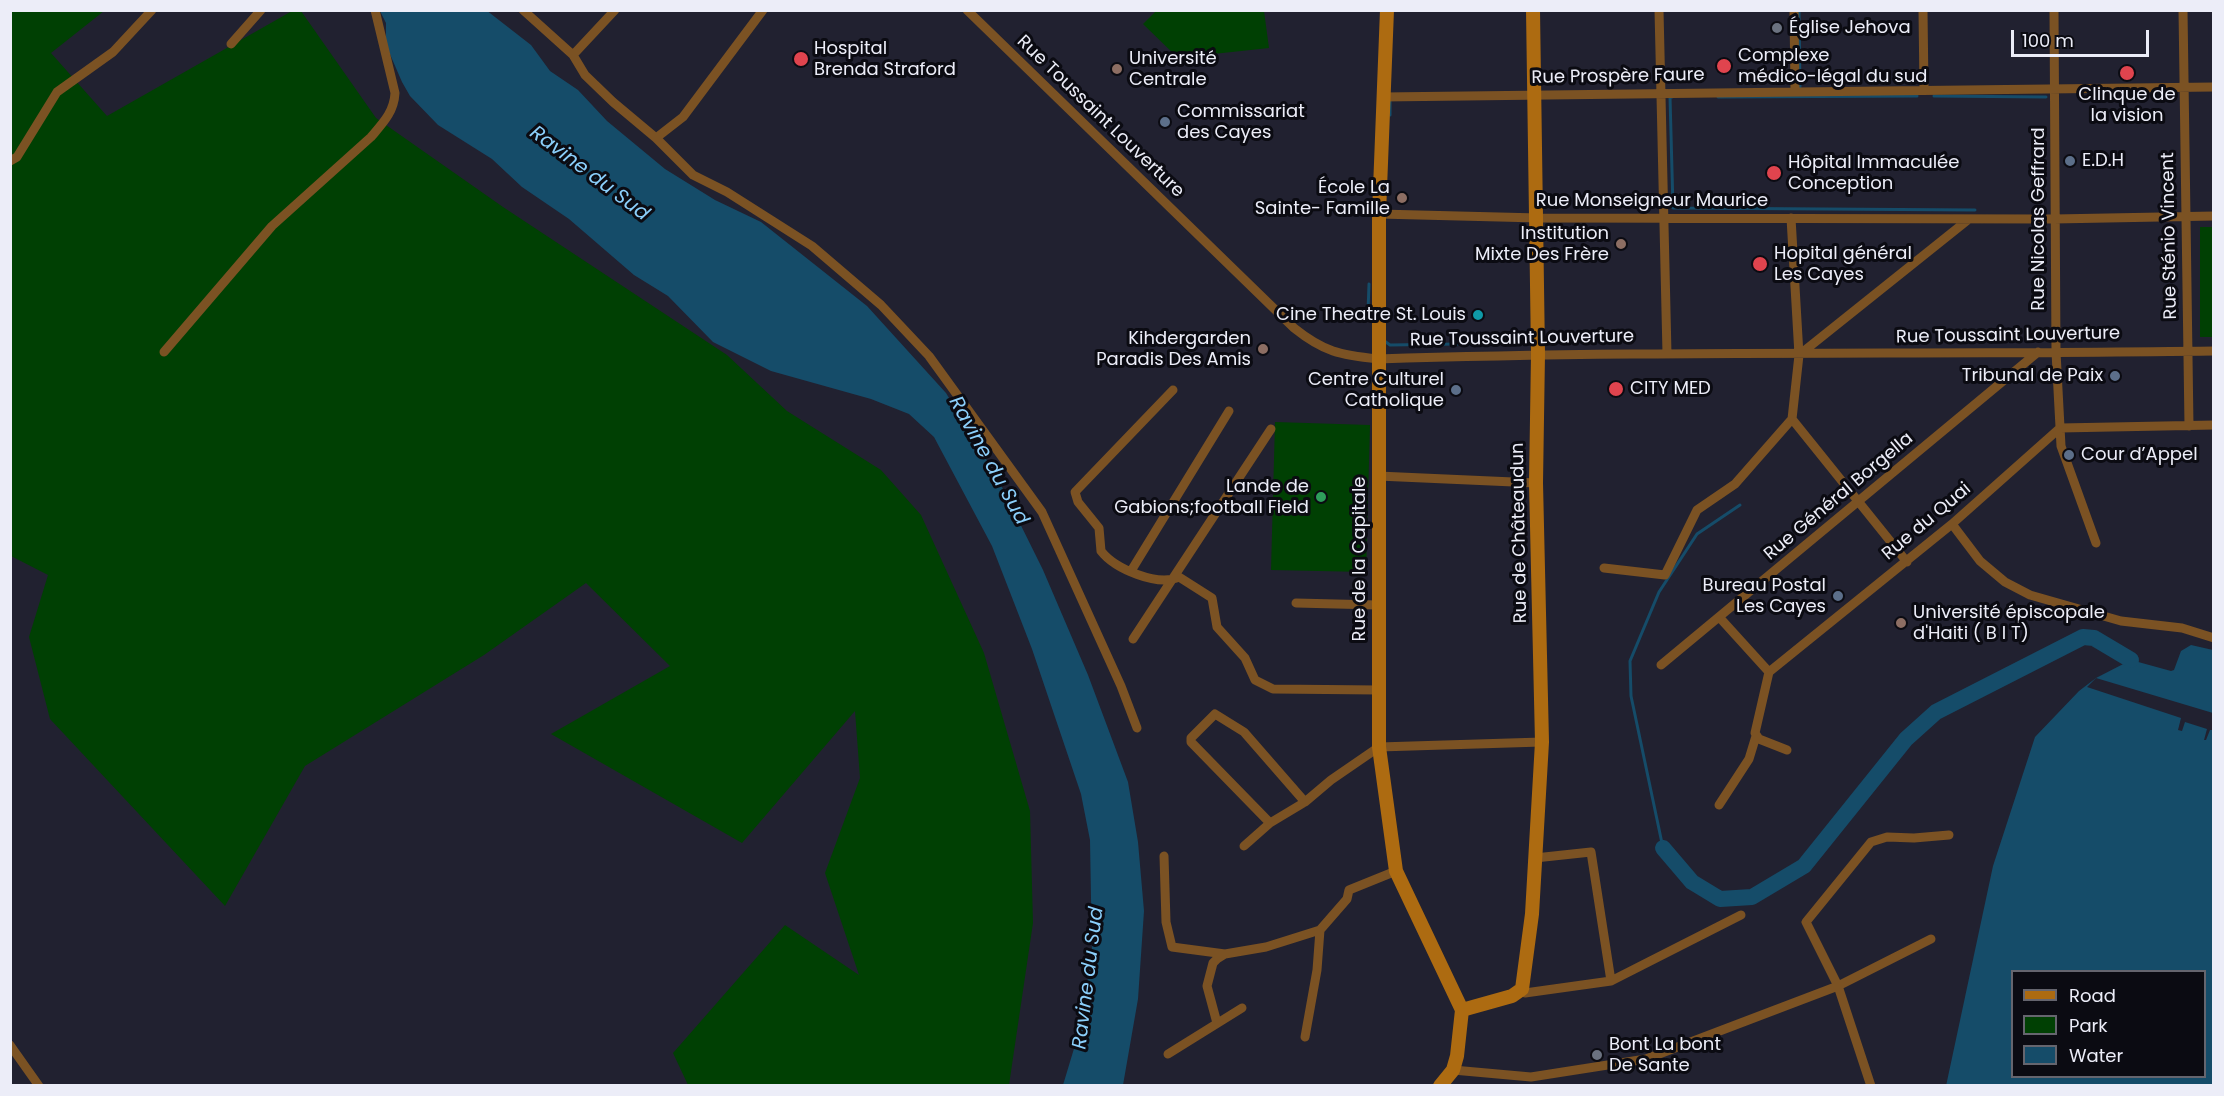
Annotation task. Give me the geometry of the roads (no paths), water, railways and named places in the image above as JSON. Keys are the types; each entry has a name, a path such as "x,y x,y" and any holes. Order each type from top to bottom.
{"street":[{"path":"10,161 17,157 57,92 113,52 152,10"},
{"path":"231,44 261,10"},
{"path":"164,352 272,226 371,137 385,121 394,105 394,93 375,10"},
{"path":"523,10 573,55 592,82 657,138 693,175 781,225 829,259 896,319 939,369 1042,512 1121,686 1137,728"},
{"path":"573,55 615,10"},
{"path":"657,138 683,117 763,10"},
{"name":"Rue Toussaint Louverture","path":"967,10 1294,328 1316,346 1352,356 1378,359 1538,354 1799,355 2214,351"},
{"name":"Rue de la Capitale","path":"1387,10 1379,214 1377,605 1379,747 1396,871 1462,1010"},
{"name":"Rue de Châteaudun","path":"1522,989 1532,914 1542,742 1536,483 1538,354 1532,96 1533,10"},
{"path":"1659,10 1667,354"},
{"path":"1794,10 1795,91"},
{"path":"1923,10 1924,90"},
{"name":"Rue Nicolas Geffrard","path":"2054,10 2055,352 2061,446 2096,543"},
{"name":"Rue Sténio Vincent","path":"2183,10 2188,426"},
{"name":"Rue Prospère Faure","path":"1382,97 2214,87"},
{"name":"Rue Monseigneur Maurice","path":"1379,214 1534,218 2054,219 2214,216"},
{"path":"1604,568 1665,575 1697,510 1735,484 1792,418 1799,355 1791,218"},
{"path":"1799,355 1969,219"},
{"name":"Rue Général Borgella","path":"1661,665 2038,352"},
{"path":"1173,390 1075,492 1078,502 1099,528 1101,551 1117,568 1171,581 1179,577 1212,598 1218,627 1245,658 1256,680 1264,686 1273,689 1378,690"},
{"path":"1131,572 1229,411"},
{"path":"1792,418 1907,562"},
{"path":"2060,428 2214,425"},
{"name":"Rue du Quai","path":"1769,672 1907,562 2060,428"},
{"path":"1133,639 1271,429"},
{"path":"1378,476 1536,483"},
{"path":"1952,524 1980,561 2005,582 2030,595 2121,621 2182,628 2214,638"},
{"path":"1296,603 1377,605"},
{"path":"1719,805 1749,759 1769,672 1720,618"},
{"path":"1270,823 1191,742 1191,738 1215,714 1244,732 1305,802"},
{"path":"1756,736 1786,750"},
{"path":"1244,846 1270,823 1305,802 1331,780 1379,747 1542,742"},
{"path":"1871,1086 1838,986 1806,922 1871,842 1887,837 1914,838 1949,835"},
{"path":"1535,858 1591,852 1611,981"},
{"path":"1164,856 1166,922 1172,947 1225,954 1266,947 1320,930 1347,899 1349,890 1396,871"},
{"path":"1440,1086 1453,1070 1460,1038 1462,1010 1512,996 1522,989 1525,993 1611,981 1741,915"},
{"path":"1305,1037 1317,970 1320,930"},
{"path":"1453,1070 1532,1077 1646,1059 1838,986 1931,939"},
{"path":"1217,1023 1208,986 1213,963 1225,954"},
{"path":"1168,1054 1242,1008"},
{"path":"10,1045 39,1086"}],"water":[{"name":"Ravine du Sud","path":"486,10 531,45 550,71 578,90 607,121 665,169 715,200 761,222 867,306 946,393 997,477 1043,570 1088,675 1128,782 1138,842 1144,911 1138,999 1123,1085 1063,1085 1076,1042 1092,956 1090,840 1081,794 1032,649 992,546 934,437 909,414 871,399 771,371 713,342 668,296 634,275 569,219 522,187 492,159 438,125 410,96 402,82 386,45 386,23 380,11"},
{"path":"2191,645 2213,650 2213,1085 1946,1086 1993,866 2035,737 2079,691 2096,678 2131,660 2174,670 2181,651"}],"waterway":[{"path":"1799,10 1800,90"},
{"path":"1718,97 1917,96"},
{"path":"1934,96 2046,97"},
{"path":"1390,97 1390,115"},
{"path":"1672,97 1670,97 1673,208 1975,210"},
{"path":"1368,312 1369,284"},
{"path":"1383,340 1390,345 1524,343"},
{"path":"1663,848 1631,696 1630,661 1659,592 1697,534 1740,505"},
{"path":"1663,848 1692,882 1720,899 1752,897 1804,866 1906,739 1936,712 2083,637 2094,638 2131,660"}],"place":[{"name":"Église Jehova","path":"1777,28"},
{"name":"Hospital Brenda Straford","path":"801,59"},
{"name":"Complexe médico-légal du sud","path":"1724,66"},
{"name":"Université Centrale","path":"1117,69"},
{"name":"Clinque de la vision","path":"2127,73"},
{"name":"Commissariat des Cayes","path":"1165,122"},
{"name":"E.D.H","path":"2070,161"},
{"name":"Hôpital Immaculée Conception","path":"1774,173"},
{"name":"École La Sainte- Famille","path":"1402,198"},
{"name":"Institution Mixte Des Frère","path":"1621,244"},
{"name":"Hopital général Les Cayes","path":"1760,264"},
{"name":"Cine Theatre St. Louis","path":"1478,315"},
{"name":"Kihdergarden Paradis Des Amis","path":"1263,349"},
{"name":"Tribunal de Paix","path":"2115,376"},
{"name":"CITY MED","path":"1616,389"},
{"name":"Centre Culturel Catholique","path":"1456,390"},
{"name":"Cour d’Appel","path":"2069,455"},
{"name":"Lande de Gabions;football Field","path":"1321,497"},
{"name":"Bureau Postal Les Cayes","path":"1838,596"},
{"name":"Université épiscopale d'Haiti ( B I T)","path":"1901,623"},
{"name":"Bont La bont De Sante","path":"1597,1055"}]}
